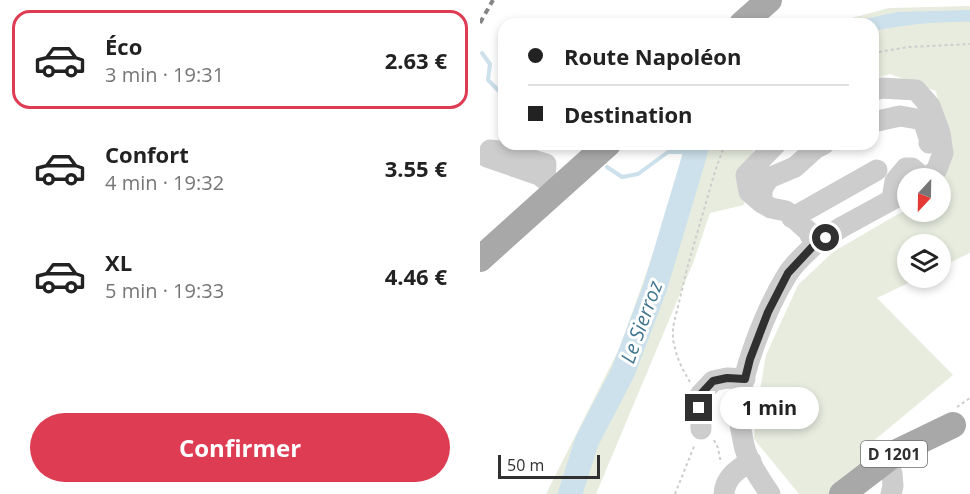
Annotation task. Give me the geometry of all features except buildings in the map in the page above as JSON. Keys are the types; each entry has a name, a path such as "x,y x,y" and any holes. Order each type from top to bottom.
{"main road":[{"path":"748,18 766,1"},
{"path":"484,257 551,184 602,150"},
{"name":"D 1201","path":"868,494 892,483 962,420"},
{"name":"D 1201","path":"842,494 897,452 962,420"}],"street":[{"path":"879,89 916,90 930,106 940,133 943,153 937,168"},
{"path":"879,121 900,116 923,120 930,141 924,168"},
{"path":"770,150 746,176 749,192 771,208 786,212 808,231 815,244"},
{"path":"762,203 762,189 769,178 795,167 814,150"},
{"path":"792,218 877,170"},
{"path":"770,494 744,448 739,415 750,359 768,312 788,273 815,244 897,197"},
{"path":"701,429 700,395 713,381 727,378 745,379"},
{"path":"724,494 724,489 734,471 753,467"},
{"path":"753,467 786,494"}],"path":[{"path":"879,52 909,47 970,44"},
{"path":"700,395 682,368 673,340 673,327 688,265 723,150"},
{"path":"675,494 701,429"}],"shaded area":[{"path":"970,6 970,253 951,262 951,234 897,234 898,288 877,298 953,375 871,443 871,461 829,494 799,494 754,439 766,355 798,285 833,252 897,215 897,222 951,222 951,168 942,168 947,148 936,91 890,74 879,77 879,18 852,18 889,8"},
{"path":"696,150 754,150 744,205 710,213 693,263 596,494 546,494 620,347 679,180"}],"water":[{"path":"970,10 970,22 921,24 879,30 879,18 870,18 897,12"}],"waterway":[{"path":"482,53 490,64 488,80 498,90"},
{"name":"Le Sierroz","path":"570,494 587,441 623,372 655,288 696,150"},
{"path":"607,167 622,177 638,174 668,152 695,152"}],"railway":[{"path":"480,23 493,0"}],"route":[{"path":"699,408 700,395 713,381 727,378 745,379 768,312 788,273 815,244 826,238"}]}
